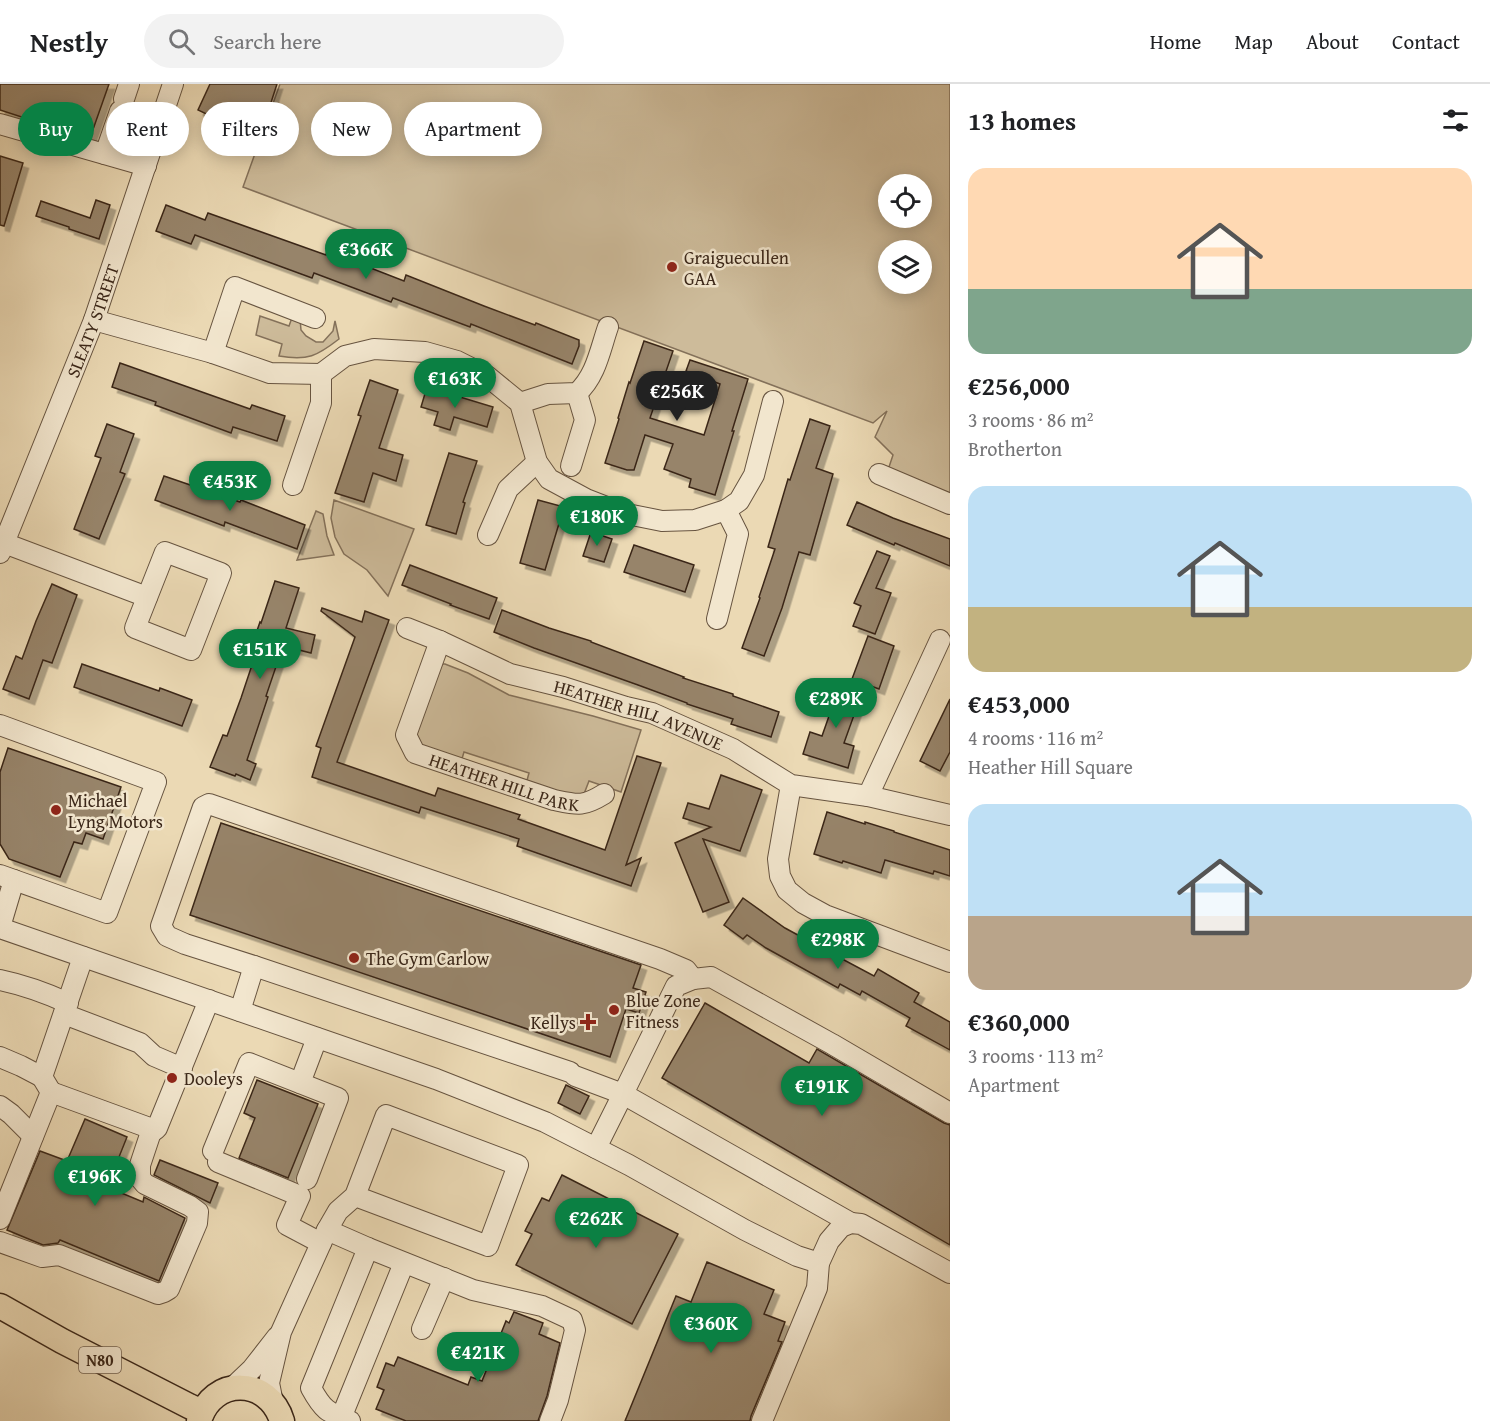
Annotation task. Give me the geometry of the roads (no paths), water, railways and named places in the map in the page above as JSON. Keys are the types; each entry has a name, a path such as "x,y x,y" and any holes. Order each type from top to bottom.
{"main road":[{"name":"N80","path":"0,1306 189,1406 200,1416 209,1401 219,1393 231,1388"},
{"path":"231,1388 257,1391 268,1398 278,1412"}],"street":[{"name":"SLEATY STREET","path":"2,548 94,320 173,84"},
{"path":"105,154 124,98"},
{"path":"0,124 146,165"},
{"path":"213,353 235,287 315,318"},
{"path":"94,320 213,353 270,373 321,374 345,356 374,349 425,352 457,361 487,376 520,403 537,462 549,479 586,499 622,513 662,521 695,520 726,510 739,501 754,475 773,400"},
{"path":"520,403 548,394 578,393 587,385 593,372 608,327"},
{"path":"293,485 321,403 321,374"},
{"path":"571,466 585,420 578,393"},
{"path":"488,535 508,489 537,462"},
{"path":"879,474 950,504"},
{"path":"717,619 738,534 726,510"},
{"path":"2,548 147,597"},
{"path":"165,552 221,573 191,650 135,628 147,597 165,552"},
{"name":"HEATHER HILL AVENUE","path":"407,628 510,674 652,713 733,749 791,785 868,796 950,815"},
{"path":"868,796 939,640"},
{"name":"HEATHER HILL PARK","path":"440,641 406,735 415,753 554,800 577,805 587,804 604,794"},
{"path":"0,725 156,782 106,913 7,878 0,927 436,1079 545,1122 629,1165 745,1230 796,1256 819,1263"},
{"path":"791,785 778,859 780,876 787,890 803,903 825,915 950,962"},
{"path":"693,979 686,970 660,959 209,804 203,807 162,926 166,936 185,944 573,1074 624,1094 851,1223 861,1224 950,1273"},
{"path":"0,1219 33,1136 66,1009 83,957"},
{"path":"240,1011 254,966"},
{"path":"596,1148 676,986 693,979 711,977 950,1113"},
{"path":"0,980 47,993 66,1009 140,1043 154,1056 182,1068"},
{"path":"0,1057 21,1065 47,1084 155,1130 209,1000"},
{"path":"300,1083 317,1038"},
{"path":"307,1179 338,1098 249,1063 215,1156 300,1196 287,1225 369,1248 473,1290 542,1306 572,1320 575,1330 558,1400 550,1421"},
{"path":"0,1106 33,1136"},
{"path":"278,1412 269,1383 281,1332 324,1236 338,1211 355,1196 386,1115 518,1165 488,1246 355,1196"},
{"path":"0,1242 42,1257 59,1255 158,1294 164,1292 169,1288 197,1223 198,1212 145,1184 140,1178 140,1165 152,1129"},
{"path":"762,1421 817,1288 819,1263 829,1241 841,1227 851,1223"},
{"path":"369,1248 311,1388 318,1401 330,1413 346,1419 404,1263"},
{"path":"422,1329 444,1278"},
{"path":"231,1388 252,1369 281,1332"}],"place":[{"name":"Graiguecullen GAA","path":"672,267"},
{"name":"Michael Lyng Motors","path":"56,810"},
{"name":"The Gym Carlow","path":"354,958"},
{"name":"Blue Zone Fitness","path":"614,1010"},
{"name":"Kellys","path":"588,1022"},
{"name":"Dooleys","path":"172,1078"}]}
